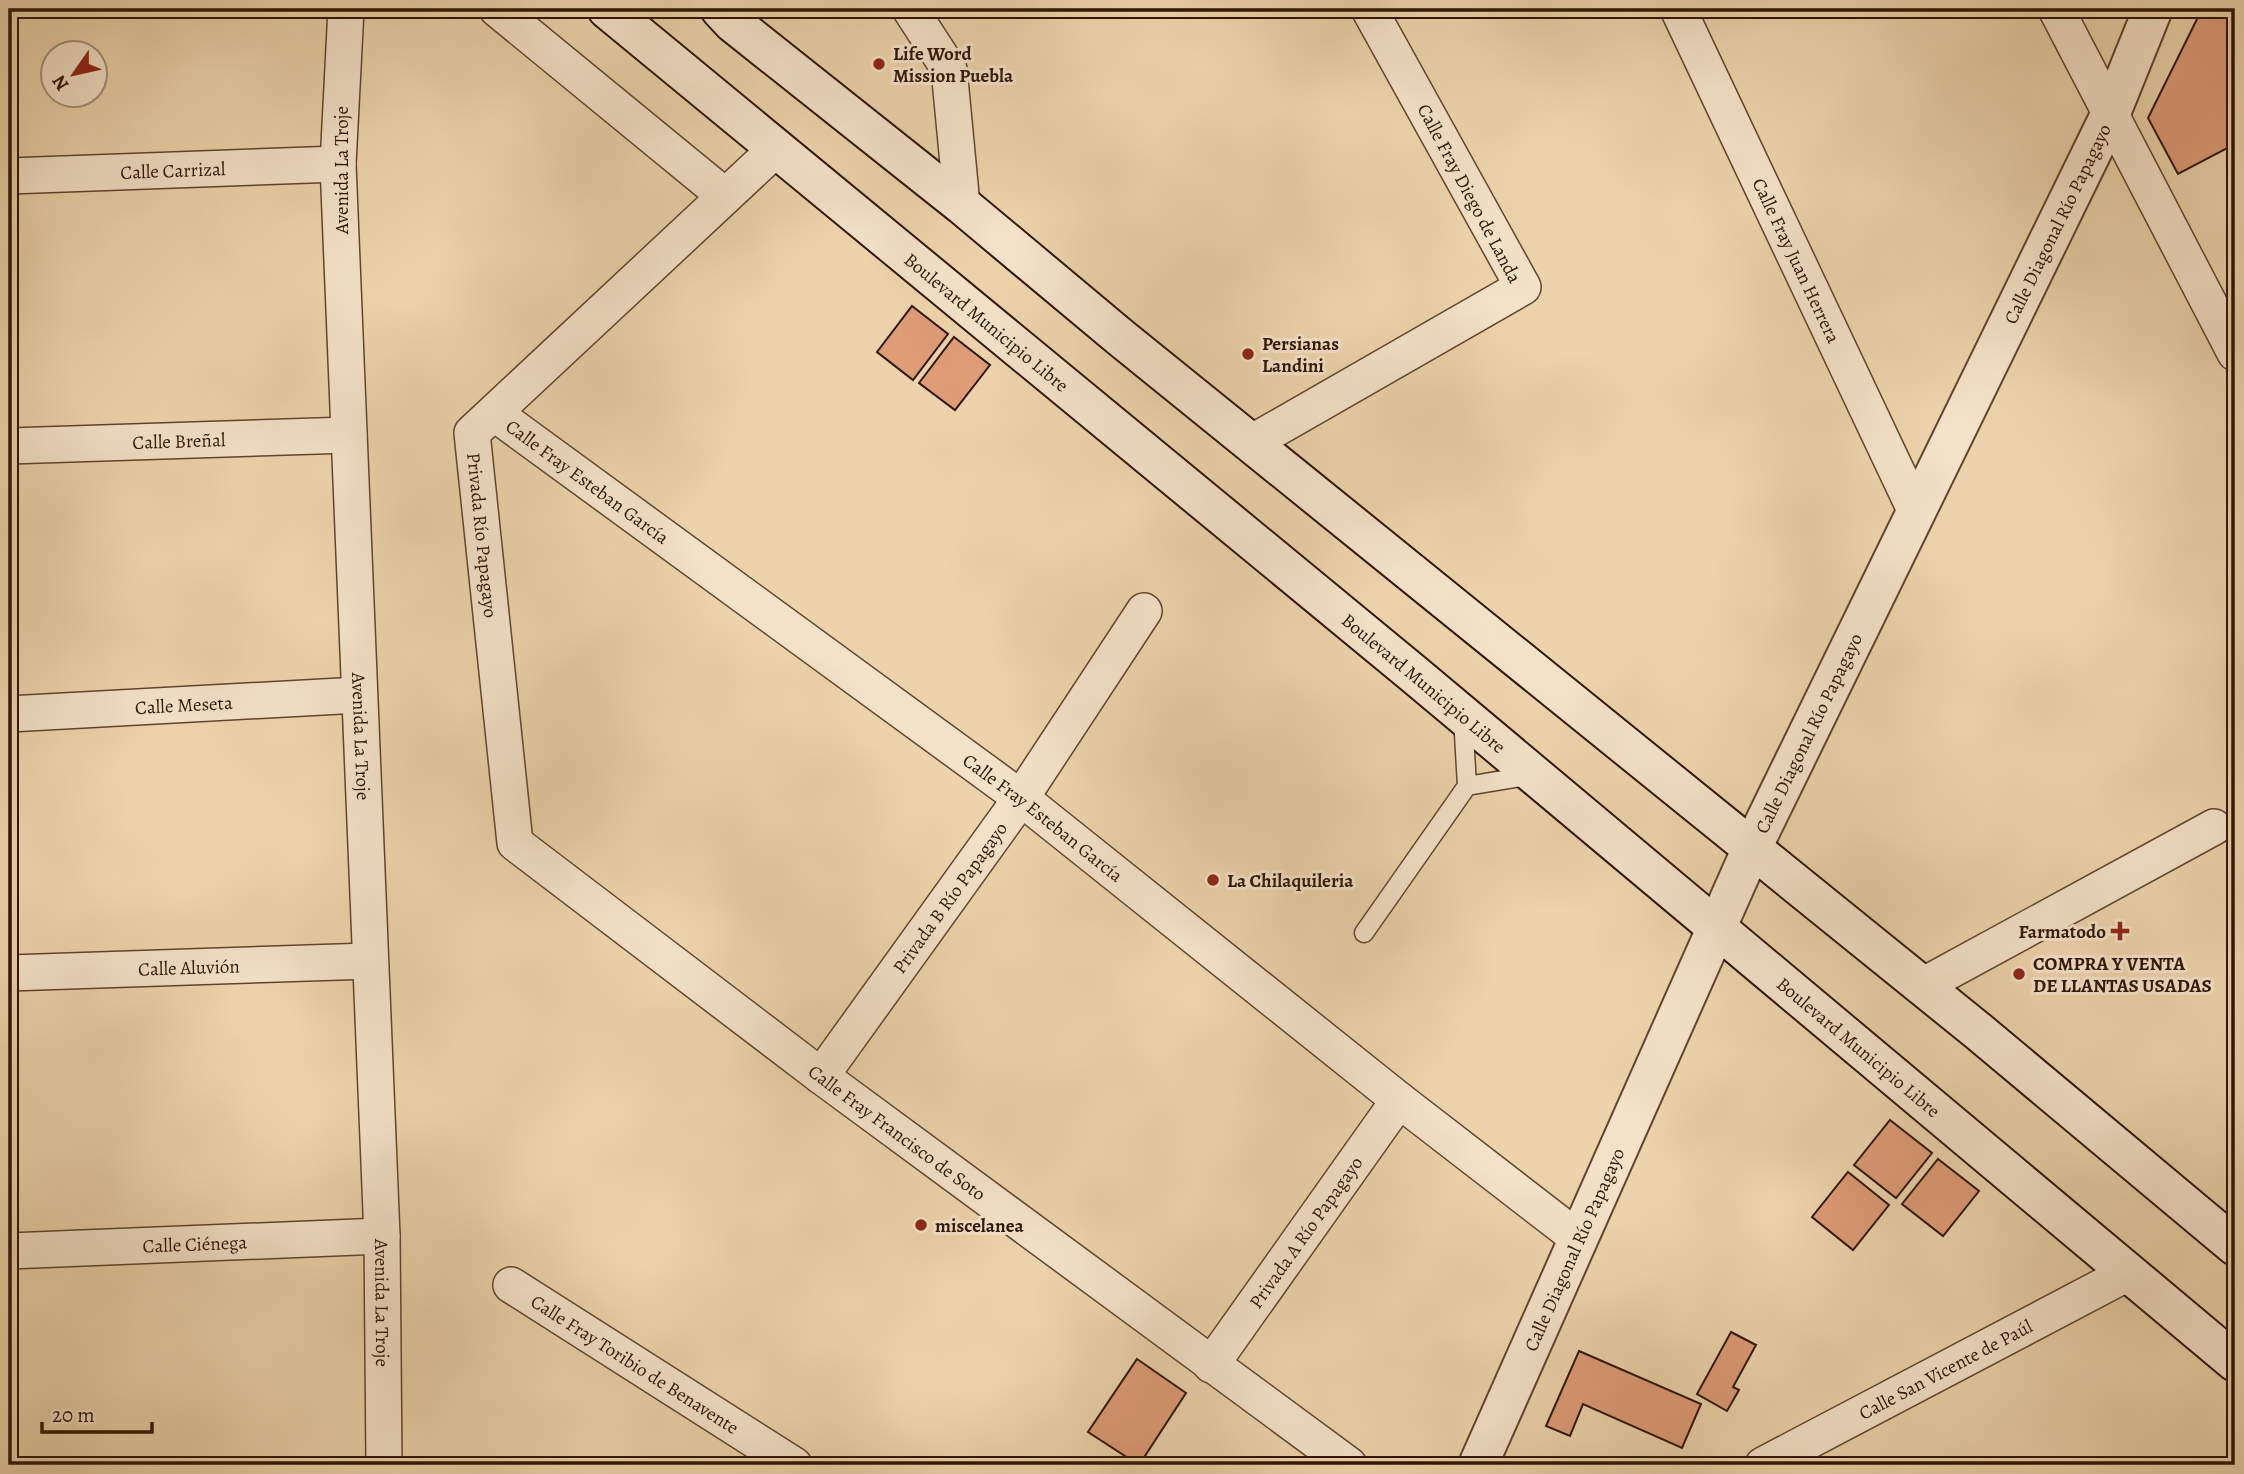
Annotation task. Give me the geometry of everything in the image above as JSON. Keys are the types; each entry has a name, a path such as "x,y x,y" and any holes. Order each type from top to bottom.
{"main road":[{"name":"Boulevard Municipio Libre","path":"607,9 1534,775 2235,1362"},
{"path":"720,9 733,23 962,205 1251,443 2229,1232"},
{"name":"Calle Diagonal Río Papagayo","path":"1478,1465 1752,848 2111,113 2153,9"}],"street":[{"name":"Avenida La Troje","path":"346,9 338,164 382,1236 384,1465"},
{"path":"497,9 725,196"},
{"path":"910,9 949,69 962,205"},
{"name":"Calle Fray Diego de Landa","path":"1251,443 1523,287 1369,9"},
{"name":"Calle Fray Juan Herrera","path":"1678,9 1916,512"},
{"path":"2056,9 2235,353"},
{"name":"Privada Río Papagayo","path":"515,843 472,433 777,148"},
{"name":"Calle Carrizal","path":"9,176 338,164"},
{"name":"Calle Fray Esteban García","path":"494,413 1021,798 1399,1100 1579,1238"},
{"name":"Calle Breñal","path":"9,446 349,435"},
{"name":"Privada B Río Papagayo","path":"821,1076 1021,798 1144,611"},
{"name":"Calle Meseta","path":"9,714 359,695"},
{"path":"1923,986 2214,827"},
{"name":"Calle Fray Francisco de Soto","path":"515,843 821,1076 1349,1465"},
{"name":"Calle Aluvión","path":"9,973 370,961"},
{"name":"Privada A Río Papagayo","path":"1211,1365 1399,1100"},
{"name":"Calle Ciénega","path":"9,1251 382,1236"},
{"name":"Calle San Vicente de Paúl","path":"1763,1465 2128,1273"},
{"name":"Calle Fray Toribio de Benavente","path":"511,1285 794,1465"}],"lane":[{"path":"1364,933 1466,786 1463,716"},
{"path":"1466,786 1534,775"}],"building":[{"path":"2202,9 2233,9 2235,13 2235,154 2231,146 2178,174 2148,118"},
{"path":"912,306 948,334 913,380 877,352"},
{"path":"954,337 990,365 955,410 919,383"},
{"path":"1890,1120 1932,1153 1896,1198 1854,1165"},
{"path":"1938,1159 1979,1191 1943,1236 1902,1204"},
{"path":"1848,1172 1889,1205 1853,1250 1812,1217"},
{"path":"1731,1332 1756,1345 1733,1387 1739,1390 1727,1411 1697,1394"},
{"path":"1579,1351 1701,1404 1682,1448 1583,1404 1570,1436 1546,1426"},
{"path":"1137,1359 1186,1393 1139,1465 1088,1432"}],"place":[{"name":"Life Word Mission Puebla","path":"879,64"},
{"name":"Persianas Landini","path":"1248,354"},
{"name":"La Chilaquileria","path":"1213,880"},
{"name":"Farmatodo","path":"2120,931"},
{"name":"COMPRA Y VENTA DE LLANTAS USADAS","path":"2019,974"},
{"name":"miscelanea","path":"921,1225"}]}
